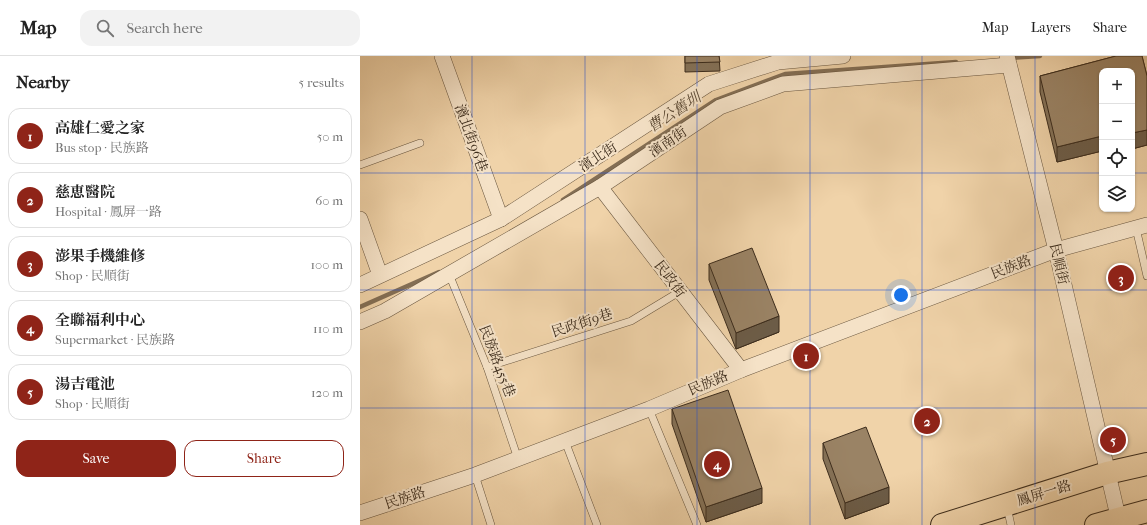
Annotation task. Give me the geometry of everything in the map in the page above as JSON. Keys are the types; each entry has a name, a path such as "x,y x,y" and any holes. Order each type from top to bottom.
{"main road":[{"name":"鳳屏一路","path":"942,525 1009,515 1108,473 1147,464"},
{"path":"1096,525 1119,522 1147,511"}],"street":[{"name":"濱北街96巷","path":"442,56 501,219"},
{"name":"濱北街","path":"360,284 501,219 709,84 778,62 843,56"},
{"name":"濱南街","path":"360,322 385,311 600,187 720,107 783,84 1008,60"},
{"name":"民順街","path":"1008,60 1056,250 1119,522"},
{"name":"民政街","path":"600,187 679,292 741,370"},
{"path":"360,219 380,275"},
{"name":"民族路","path":"360,513 475,475 565,441 649,409 741,370 1056,250 1141,227"}],"lane":[{"path":"360,165 420,143"},
{"path":"1141,227 1147,276"},
{"name":"民族路455巷","path":"449,274 487,367 518,458"},
{"name":"民政街9巷","path":"487,367 631,321 679,292"},
{"path":"649,409 697,525"},
{"path":"565,441 597,525"},
{"path":"475,475 492,525"}],"building":[{"path":"685,56 719,56 720,62 685,63"},
{"path":"1116,56 1142,56 1147,76 1147,130 1135,132 1135,68 1099,68 1099,137 1057,147 1040,76"},
{"path":"752,248 779,316 736,333 709,264"},
{"path":"728,390 762,488 706,507 672,409"},
{"path":"866,427 889,487 845,503 823,443"}],"waterway":[{"name":"曹公舊圳","path":"1009,58 1040,56"},
{"name":"曹公舊圳","path":"563,200 716,100 785,74 956,62"},
{"name":"曹公舊圳","path":"360,307 439,272"}],"place":[{"name":"澎果手機維修","path":"1121,278"},
{"name":"高雄仁愛之家","path":"806,356"},
{"name":"慈恵醫院","path":"927,421"},
{"name":"湯吉電池","path":"1113,440"},
{"name":"全聯福利中心","path":"717,464"}]}
